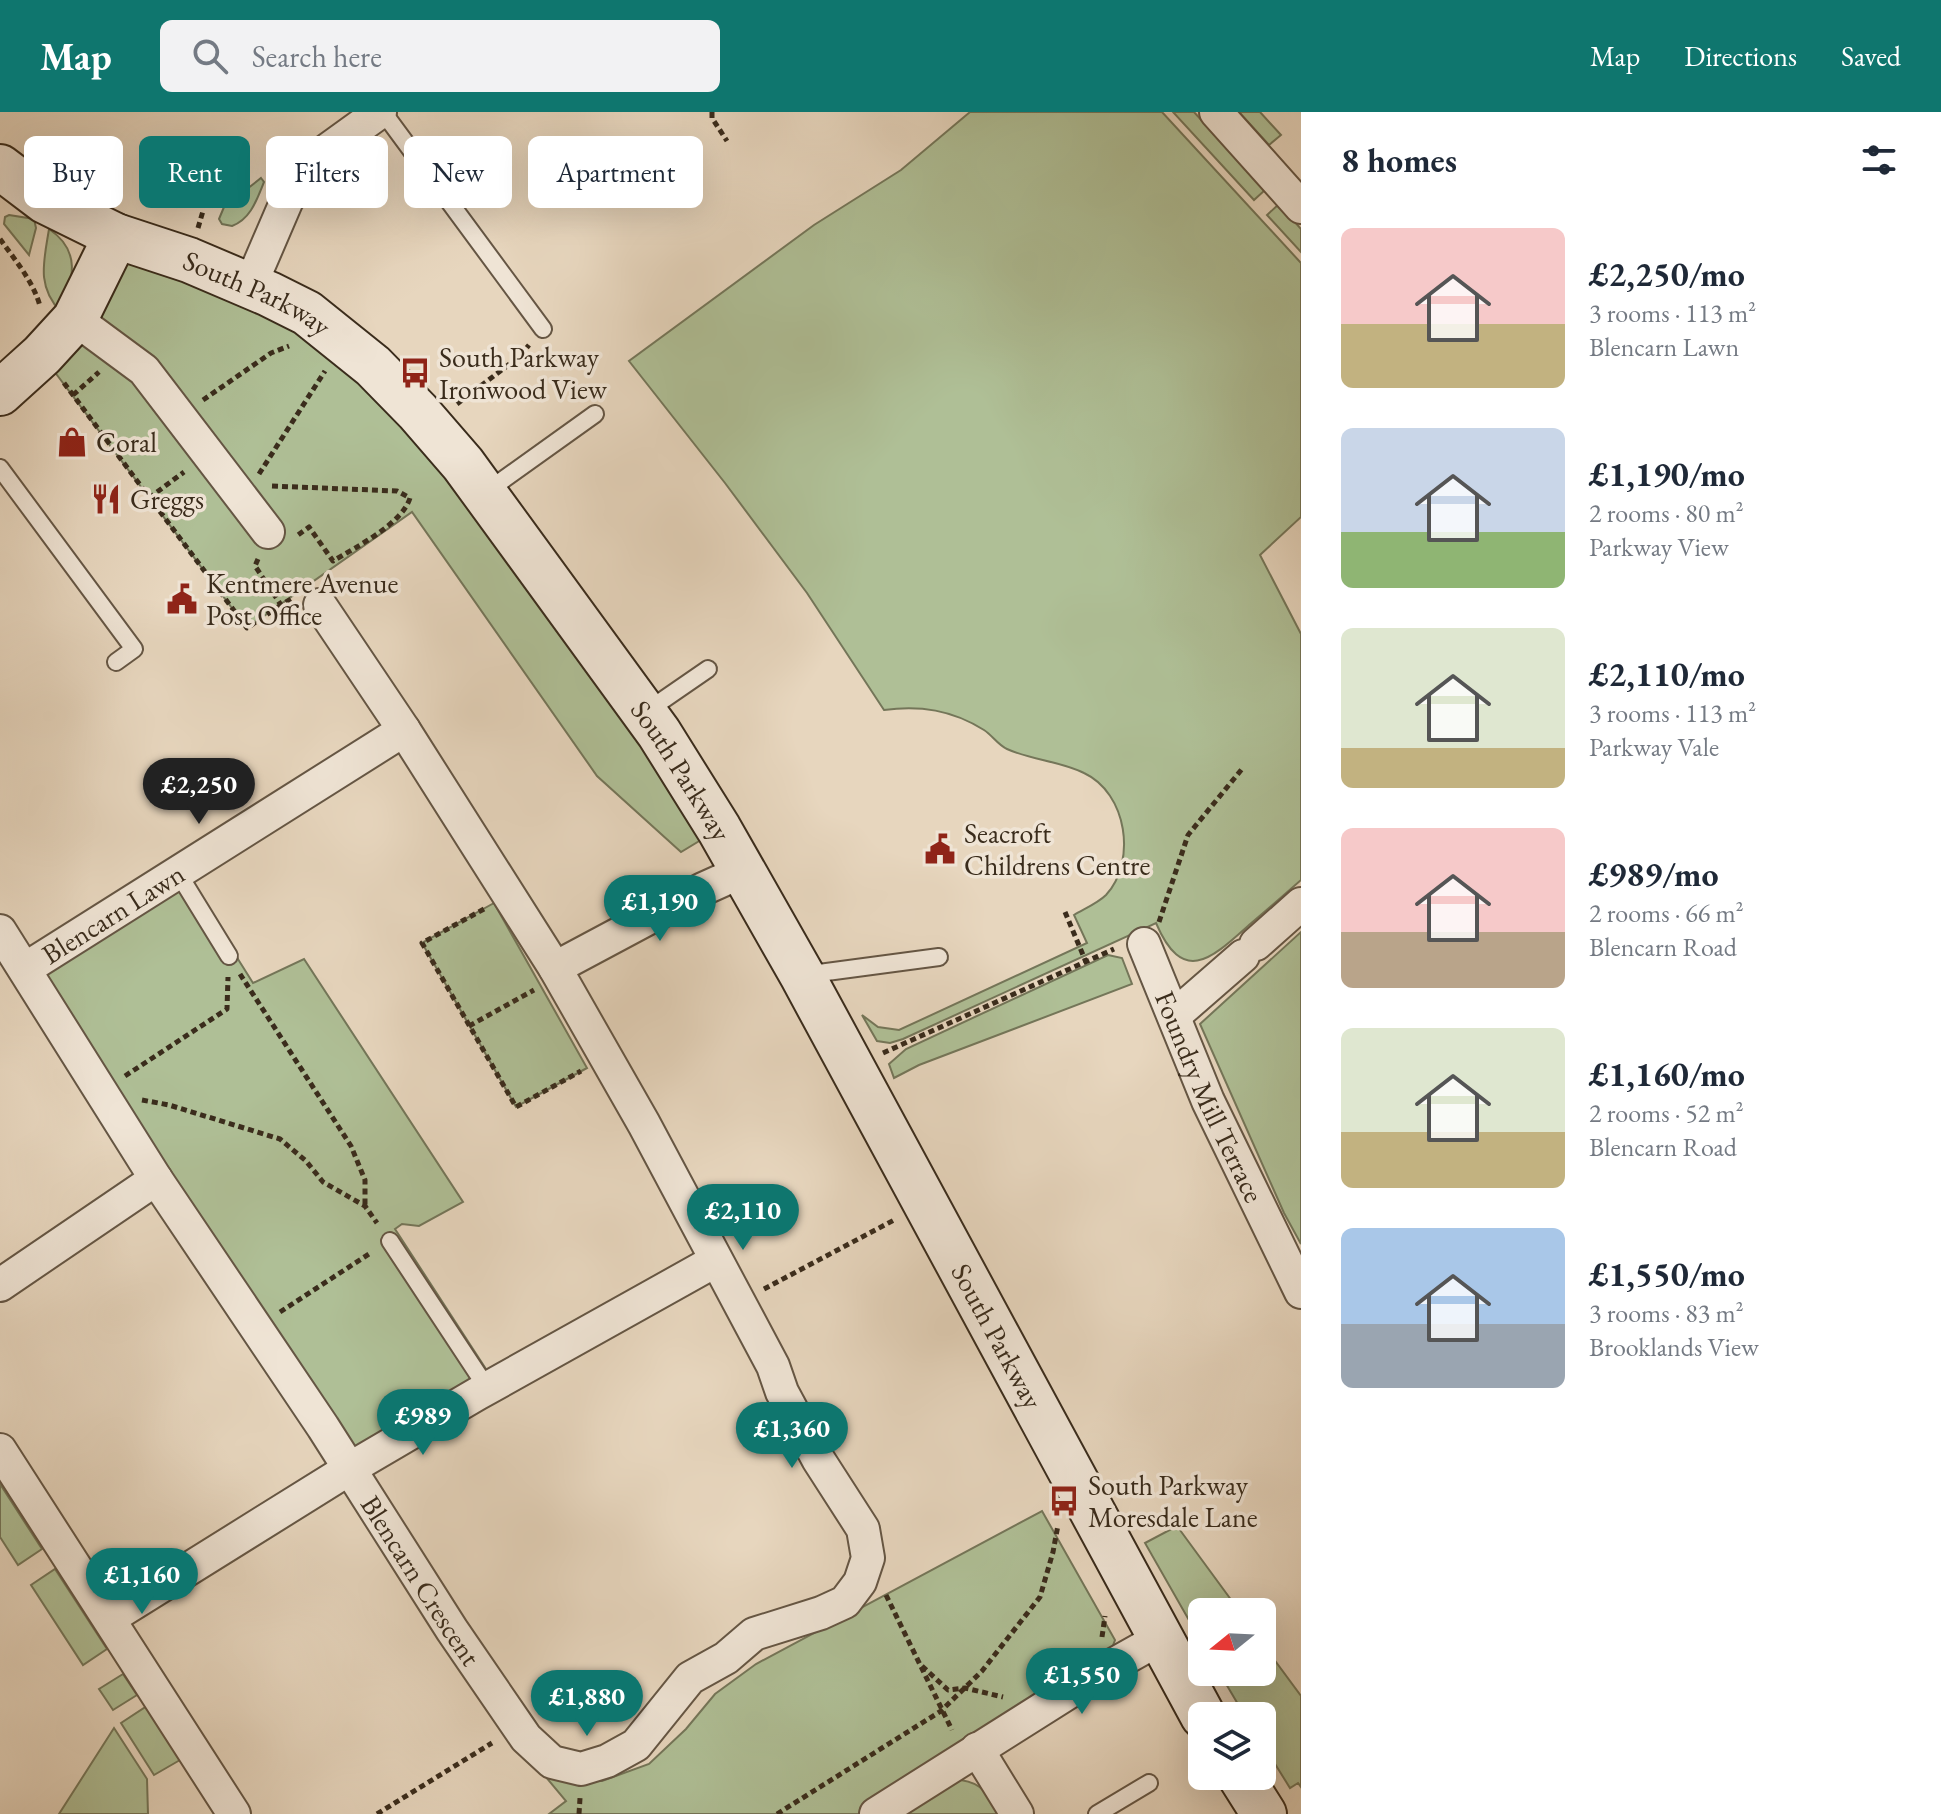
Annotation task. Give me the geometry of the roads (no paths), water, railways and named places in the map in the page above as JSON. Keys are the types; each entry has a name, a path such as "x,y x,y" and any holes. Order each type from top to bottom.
{"street":[{"path":"250,286 287,200 319,156 382,112"},
{"path":"1216,112 1301,207"},
{"name":"South Parkway","path":"0,167 45,201 116,236 189,260 307,313 373,366 418,412 485,493 645,713 743,871 1195,1702"},
{"path":"0,393 42,355 75,319 116,236"},
{"path":"75,319 144,370 179,416 244,490 274,545"},
{"path":"110,1618 349,1469 715,1261 606,1058 509,894 404,730 309,608"},
{"name":"Blencarn Lawn","path":"25,969 404,730"},
{"path":"557,972 703,889 743,871"},
{"path":"1174,1016 1301,904"},
{"name":"Blencarn Crescent","path":"0,931 116,1090 156,1179 452,1630 526,1738 552,1762 581,1769 607,1761 636,1745 690,1678 726,1658 754,1634 821,1613 845,1602 860,1582 868,1558 863,1529 811,1445 782,1392 773,1366 715,1261"},
{"name":"Foundry Mill Terrace","path":"1144,944 1208,1101 1301,1292"},
{"path":"0,1285 156,1179"},
{"path":"0,1450 110,1618 226,1811"},
{"path":"876,1814 1104,1670 1161,1638"},
{"path":"972,1752 1017,1814"},
{"path":"1249,1790 1264,1814"}],"lane":[{"path":"382,112 543,329"},
{"path":"485,493 595,414"},
{"path":"0,468 134,649 116,662"},
{"path":"645,713 708,669"},
{"path":"178,873 229,956"},
{"path":"802,975 939,957"},
{"path":"390,1241 487,1388"},
{"path":"1097,1814 1149,1783"}],"place":[{"name":"South Parkway Ironwood View","path":"415,373"},
{"name":"Coral","path":"72,442"},
{"name":"Greggs","path":"106,499"},
{"name":"Kentmere Avenue Post Office","path":"182,599"},
{"name":"Seacroft Childrens Centre","path":"940,849"},
{"name":"South Parkway Moresdale Lane","path":"1064,1501"}]}
